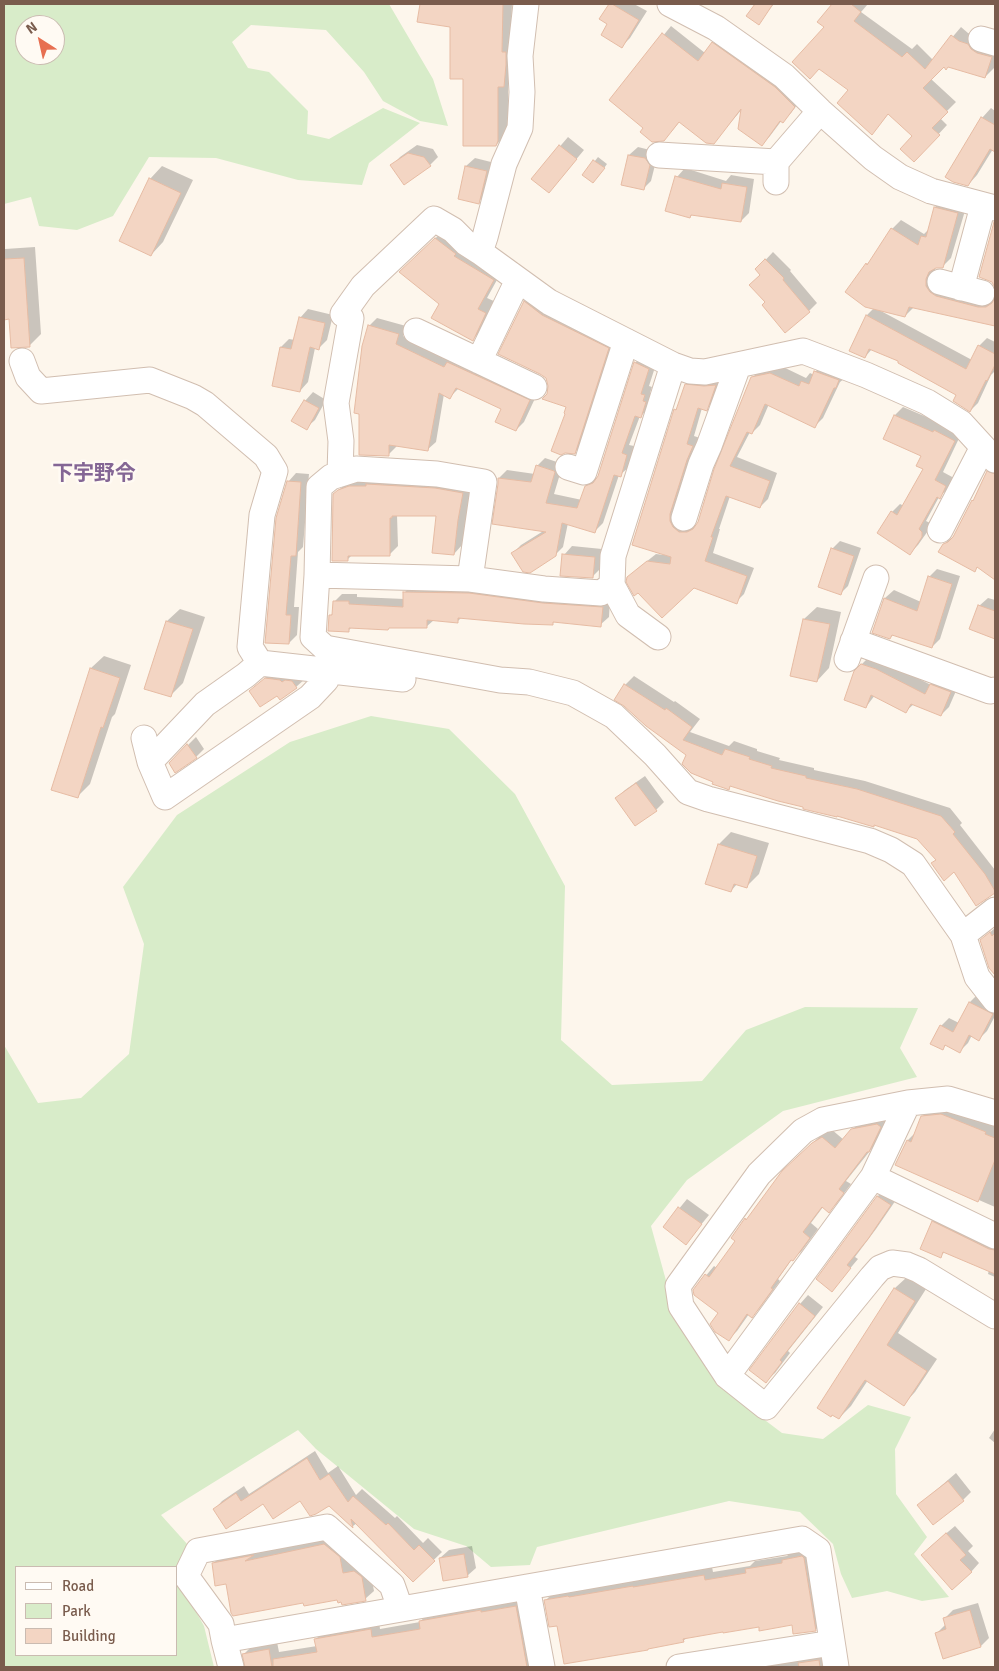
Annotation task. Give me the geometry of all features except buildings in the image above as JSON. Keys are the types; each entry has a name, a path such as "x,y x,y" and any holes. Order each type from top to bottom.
{"street":[{"path":"480,252 504,164 520,128 522,92 520,56 526,4"},
{"path":"670,4 716,28 777,71 873,158 900,177 931,191 989,207 961,288"},
{"path":"659,155 776,172 820,111"},
{"path":"340,473 341,441 336,403 351,318 344,314 363,286 434,218 453,230 466,243 549,302 673,365 690,371 705,372 803,351 866,375 927,402 960,423 989,454 940,530"},
{"path":"479,361 518,280"},
{"path":"416,331 534,387"},
{"path":"568,468 584,472 626,341"},
{"path":"22,361 28,377 41,391 150,380 181,392 205,404 266,456 275,471 262,515 250,647 260,663"},
{"path":"658,637 628,615 612,585 614,556 673,365"},
{"path":"684,518 701,464 738,366"},
{"path":"470,579 484,482 437,474 356,469 331,477 319,487 317,575 313,637 325,648 500,680"},
{"path":"317,575 470,579 544,590 601,593 612,585"},
{"path":"876,578 850,650 990,691 995,690"},
{"path":"150,762 205,704 260,663 409,679 448,678 529,682 573,693 614,716 655,755 688,792 708,799 870,841 891,850 913,864 963,935 977,977 995,1000"},
{"path":"144,738 150,762 165,797 310,697 326,680 328,669"},
{"path":"963,935 995,910"},
{"path":"995,1114 948,1099 908,1103 823,1120 803,1131 759,1174 678,1286 681,1306 727,1376 766,1407 872,1277 880,1268 892,1263 906,1265 919,1270 995,1316"},
{"path":"727,1376 874,1177 908,1103"},
{"path":"874,1177 995,1236"},
{"path":"231,1667 221,1624 186,1576 198,1551 327,1527 392,1585 400,1608"},
{"path":"224,1640 802,1539 818,1550 836,1667"},
{"path":"527,1587 542,1667"},
{"path":"680,1667 832,1643"}],"green space":[{"path":"4,4 389,4 433,79 448,126 420,121 383,101 364,72 326,30 251,25 232,42 248,68 269,72 308,111 307,134 329,139 383,108 420,123 369,163 362,185 298,180 216,158 149,157 113,216 77,230 39,226 31,197 4,204"},
{"path":"371,716 449,729 515,794 565,886 561,1040 612,1085 702,1081 746,1030 805,1007 918,1008 900,1048 917,1077 783,1111 687,1180 651,1226 676,1317 725,1390 782,1433 823,1439 868,1405 911,1417 895,1449 896,1494 927,1537 914,1554 949,1597 922,1601 887,1591 852,1598 841,1574 833,1544 800,1512 729,1501 537,1547 530,1565 491,1567 466,1546 414,1529 316,1449 298,1430 161,1515 188,1545 177,1566 15,1566 15,1656 178,1656 178,1580 204,1626 214,1667 4,1667 4,1045 38,1103 81,1098 129,1054 144,944 123,887 177,815 290,742"}],"district":[{"name":"下宇野令","path":"94,474"}]}
